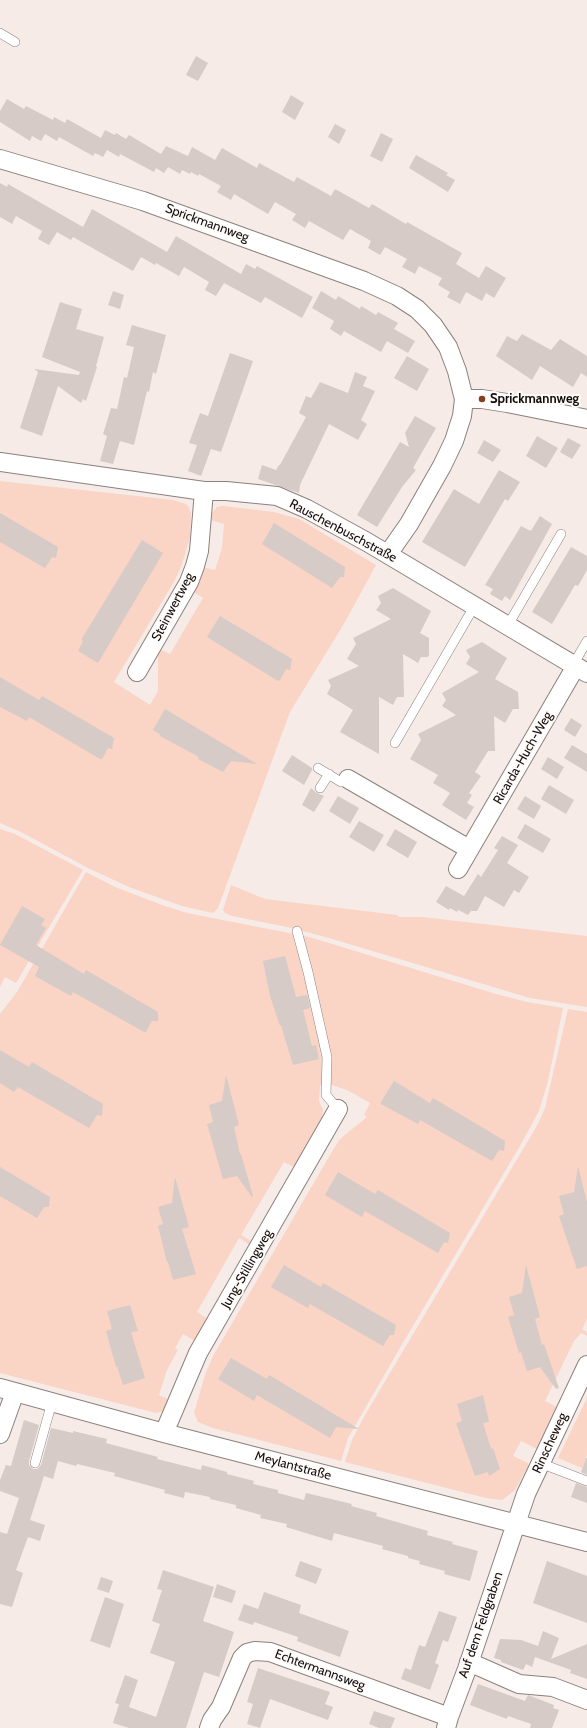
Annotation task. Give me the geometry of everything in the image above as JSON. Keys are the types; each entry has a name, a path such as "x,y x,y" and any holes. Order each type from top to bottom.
{"street":[{"name":"Sprickmannweg","path":"0,159 143,201 364,281 397,296 417,309 433,325 448,347 457,371 464,399 462,416 458,432 445,460 409,524 388,554"},
{"path":"464,399 482,399 507,403 587,419"},
{"name":"Rauschenbuschstraße","path":"0,462 204,491 226,491 277,496 319,515 388,554 579,668"},
{"name":"Steinwertweg","path":"138,672 189,582 195,566 204,491"},
{"name":"Ricarda-Huch-Weg","path":"458,869 579,668"},
{"path":"348,779 469,849"},
{"name":"Jung-Stillingweg","path":"164,1432 198,1353 338,1109"},
{"name":"Rinscheweg","path":"517,1523 526,1494 587,1365"},
{"path":"0,1434 7,1390"},
{"name":"Meylantstraße","path":"7,1390 587,1542"},
{"name":"Auf dem Feldgraben","path":"448,1722 517,1523"},
{"name":"Echtermannsweg","path":"209,1728 221,1706 242,1658 247,1653 255,1651 270,1652 448,1722"},
{"path":"468,1662 519,1684 553,1687 587,1700"}],"lane":[{"path":"0,33 15,42"},
{"path":"508,625 561,534"},
{"path":"395,742 475,605"},
{"path":"579,668 587,641"},
{"path":"318,768 341,782 348,779"},
{"path":"320,788 329,774"},
{"path":"297,931 308,972 327,1057 326,1095 338,1109"},
{"path":"35,1463 52,1402"},
{"path":"540,1463 587,1481"}],"shaded area":[{"path":"0,481 173,500 186,504 189,507 191,514 190,537 182,564 175,580 114,682 150,705 158,689 158,648 170,654 203,598 192,591 202,567 215,570 222,548 224,524 211,520 212,513 217,507 223,506 274,512 299,519 376,565 345,622 290,712 218,908 213,913 182,906 129,887 88,868 21,832 0,823"},
{"path":"0,829 15,834 83,870 16,983 5,977 0,987"},
{"path":"86,872 115,887 187,913 309,937 496,994 527,1002 563,1008 548,1081 539,1111 520,1146 348,1438 341,1461 213,1428 198,1422 194,1413 205,1375 213,1356 333,1150 340,1139 367,1117 364,1115 370,1103 349,1091 332,1085 320,1085 319,1101 323,1110 321,1124 296,1168 284,1162 241,1235 253,1242 250,1245 239,1238 197,1312 208,1319 195,1341 183,1334 175,1348 178,1350 167,1370 159,1395 170,1400 164,1411 156,1413 0,1373 0,1014 17,992"},
{"path":"231,885 265,899 397,915 399,917 422,917 587,936 587,1007 530,998 329,938 292,928 232,916 225,913 223,910"},
{"path":"568,1009 587,1012 587,1319 582,1329 587,1332 587,1336 581,1333 574,1341 545,1401 557,1407 537,1449 521,1441 513,1456 528,1463 528,1466 515,1490 502,1500 486,1498 345,1462 352,1440 365,1415 538,1124 545,1108"},
{"path":"587,1398 587,1455 582,1468 558,1458"}],"building":[{"path":"196,56 208,63 198,81 186,75"},
{"path":"291,95 304,103 295,120 282,112"},
{"path":"7,99 24,109 26,106 53,120 54,117 65,123 67,119 101,138 105,130 115,135 116,133 126,139 129,135 161,154 166,146 188,156 192,147 215,160 222,148 257,168 259,163 294,182 297,177 331,196 335,189 369,208 372,204 406,224 407,222 462,253 456,264 479,278 486,266 506,278 494,298 486,293 482,301 466,292 460,304 447,297 450,292 438,285 442,278 419,266 415,274 402,267 407,259 385,247 380,255 368,248 371,241 350,229 343,240 309,221 305,228 292,220 296,214 275,202 268,214 234,194 231,200 217,192 221,186 199,174 198,176 191,172 190,174 182,170 180,174 168,167 164,173 156,168 154,172 120,154 119,157 107,150 103,157 95,153 93,156 59,137 57,141 45,134 41,141 32,136 30,141 0,122 0,111"},
{"path":"335,124 346,130 339,144 328,137"},
{"path":"381,133 393,139 382,162 370,156"},
{"path":"416,155 448,173 446,175 455,180 448,192 409,168"},
{"path":"0,183 7,187 8,184 83,227 92,209 167,252 176,236 241,274 246,264 255,269 257,266 313,297 302,318 265,297 261,303 224,283 216,296 205,290 209,282 184,267 179,276 156,263 155,265 141,257 133,271 73,237 71,240 57,232 49,245 38,239 42,231 16,216 12,224 0,217"},
{"path":"113,291 124,295 120,309 108,305"},
{"path":"321,291 336,300 338,296 360,309 361,306 376,315 378,312 398,323 394,329 415,341 408,353 387,341 381,352 344,331 341,336 330,329 334,321 312,308"},
{"path":"60,302 82,309 76,329 104,337 96,366 97,367 86,401 83,399 81,403 58,386 42,436 20,428 38,372 34,369 79,375 80,372 42,357"},
{"path":"132,325 166,335 156,374 153,372 149,392 147,391 134,445 120,441 113,464 100,461 107,436 103,434 111,408 117,409 124,377 127,378 134,347 126,345"},
{"path":"522,334 551,350 560,339 587,356 587,377 581,373 573,387 540,366 532,380 496,356 507,336 517,341"},
{"path":"230,353 253,361 221,452 211,449 201,476 188,471 197,445 189,443 200,413 208,416"},
{"path":"407,356 429,369 417,391 394,378"},
{"path":"355,372 367,377 363,386 375,391 361,420 367,424 358,440 329,424 300,485 299,493 258,479 262,465 276,470 280,465 306,417 299,413 306,396 311,398 320,382 348,393"},
{"path":"415,416 436,428 413,468 416,470 402,487 377,527 357,515 400,442 409,447 405,433"},
{"path":"537,436 558,448 546,468 526,456"},
{"path":"568,438 581,445 572,459 560,452"},
{"path":"484,440 501,450 493,462 477,453"},
{"path":"499,470 520,482 508,501 505,499 465,567 422,542 454,489 479,504"},
{"path":"0,513 58,547 56,558 52,557 45,568 0,542"},
{"path":"540,516 552,524 510,600 505,596 502,601 490,594 493,589 485,585 521,526 531,531"},
{"path":"274,523 345,567 344,577 340,577 332,588 262,544"},
{"path":"142,540 163,553 98,663 78,651 83,641 81,640"},
{"path":"571,547 587,556 587,570 578,586 575,585 552,624 532,612"},
{"path":"393,588 431,611 420,633 429,638 429,655 428,657 421,657 418,663 403,654 404,697 397,697 393,705 379,697 379,754 340,732 353,710 327,694 331,686 328,680 359,666 347,659 356,644 353,638 391,619 376,610 381,603 378,596"},
{"path":"220,616 292,659 290,670 286,669 278,681 207,637"},
{"path":"482,642 507,658 495,679 518,692 519,709 513,709 505,723 494,716 495,751 488,751 475,772 481,776 469,793 472,795 467,803 474,807 466,820 442,805 450,793 433,783 438,775 410,759 421,740 418,734 456,715 442,706 446,700 442,693 479,672 466,664 470,657 466,650"},
{"path":"0,677 39,700 42,696 114,738 112,749 108,748 102,759 100,759 29,717 27,721 0,707"},
{"path":"165,709 257,764 231,761 223,772 198,759 199,757 160,736 160,734 153,730"},
{"path":"571,718 582,725 575,737 564,730"},
{"path":"572,745 587,754 587,772 564,758"},
{"path":"292,755 312,768 304,785 282,771"},
{"path":"548,757 564,767 557,779 541,769"},
{"path":"549,785 574,800 566,814 541,799"},
{"path":"311,788 324,796 314,812 302,805"},
{"path":"338,796 359,808 350,824 329,811"},
{"path":"525,796 541,806 534,819 517,809"},
{"path":"359,821 384,835 374,852 349,837"},
{"path":"525,824 551,839 543,853 517,838"},
{"path":"395,829 417,842 408,858 386,845"},
{"path":"502,836 518,845 507,863 529,877 519,893 514,890 504,907 485,896 477,911 471,911 468,915 458,910 457,912 450,908 449,910 436,902 446,886 464,896 478,874 481,877 498,850 494,848"},
{"path":"22,906 45,919 41,925 46,928 36,945 84,974 86,970 158,1012 158,1021 152,1021 146,1032 144,1032 73,992 71,996 35,976 39,967 0,945"},
{"path":"285,956 296,997 307,995 310,1008 303,1010 312,1046 316,1045 319,1059 293,1065 281,1025 280,1026 270,996 263,961"},
{"path":"0,1050 29,1067 32,1062 103,1104 102,1116 97,1115 89,1128 18,1087 14,1092 0,1083"},
{"path":"226,1075 239,1125 234,1127 240,1154 253,1196 252,1197 237,1176 223,1179 207,1124 213,1122 209,1105 222,1101"},
{"path":"394,1081 430,1103 433,1098 505,1141 504,1151 499,1150 492,1161 420,1120 418,1124 381,1104"},
{"path":"578,1166 587,1202 587,1266 577,1269 559,1216 564,1214 559,1196 574,1192"},
{"path":"0,1167 50,1197 49,1207 44,1207 37,1218 0,1196"},
{"path":"338,1172 375,1194 378,1190 450,1233 448,1243 444,1242 438,1253 365,1211 362,1217 325,1195"},
{"path":"175,1177 189,1227 182,1229 196,1274 173,1280 158,1226 163,1224 158,1207 172,1203"},
{"path":"284,1265 321,1287 323,1283 396,1325 394,1335 390,1335 383,1346 310,1304 308,1308 271,1287"},
{"path":"526,1265 540,1317 535,1319 542,1345 544,1344 559,1388 556,1389 540,1367 527,1371 521,1352 519,1353 508,1317 514,1315 509,1297 522,1293"},
{"path":"130,1305 138,1331 131,1332 145,1378 123,1385 117,1366 116,1367 106,1331 112,1329 107,1311"},
{"path":"231,1358 267,1379 269,1375 359,1429 336,1427 330,1438 257,1395 254,1401 218,1379"},
{"path":"483,1395 489,1422 483,1423 491,1449 493,1448 500,1469 489,1476 488,1472 475,1476 456,1423 462,1421 457,1404"},
{"path":"24,1420 39,1425 29,1461 29,1465 33,1469 37,1469 41,1465 51,1428 73,1433 73,1431 107,1439 106,1443 158,1457 157,1459 201,1470 202,1465 227,1472 227,1474 254,1481 253,1484 278,1490 278,1493 304,1500 306,1493 352,1504 351,1506 377,1513 376,1516 428,1531 427,1535 478,1551 470,1581 444,1574 445,1571 419,1564 420,1561 408,1558 408,1556 382,1549 383,1546 334,1533 332,1541 286,1527 287,1524 260,1518 261,1515 236,1508 236,1505 210,1499 210,1497 185,1492 184,1498 164,1493 165,1490 114,1476 115,1473 58,1461 53,1479 44,1476 30,1520 45,1525 40,1541 28,1537 16,1570 23,1573 12,1607 0,1604 0,1532 7,1534 19,1498 0,1491 0,1480 6,1465 11,1466"},
{"path":"587,1458 587,1475 581,1472"},
{"path":"576,1483 587,1487 587,1503 571,1497"},
{"path":"300,1561 322,1569 316,1584 295,1576"},
{"path":"547,1561 587,1576 587,1623 533,1603"},
{"path":"163,1570 214,1587 203,1621 234,1632 219,1677 204,1672 186,1728 129,1728 113,1723 119,1704 115,1703 125,1675 138,1680 129,1707 156,1717 175,1662 150,1653 160,1624 152,1621 162,1590 157,1589"},
{"path":"101,1577 113,1581 109,1593 97,1589"},
{"path":"217,1584 236,1591 232,1603 213,1597"},
{"path":"264,1592 301,1605 299,1613 349,1631 340,1657 297,1641 298,1637 254,1622 253,1625 238,1620 244,1604 258,1609"},
{"path":"105,1597 124,1604 110,1648 90,1641"},
{"path":"439,1611 457,1617 448,1642 443,1640 435,1663 439,1665 430,1690 401,1679 405,1668 411,1670 419,1645 425,1647"},
{"path":"543,1631 559,1638 551,1659 587,1644 587,1679 570,1673 571,1670 535,1657 532,1667 526,1664 523,1670 494,1658 500,1639 521,1640 538,1646"},
{"path":"258,1668 330,1692 325,1704 333,1707 328,1720 270,1699 260,1728 247,1724 253,1704 247,1702"},
{"path":"478,1684 525,1701 528,1695 554,1705 553,1708 559,1710 552,1728 530,1728 531,1724 508,1716 507,1719 470,1705"},
{"path":"374,1711 395,1718 391,1728 379,1728 369,1724"}],"place":[{"name":"Sprickmannweg","path":"482,399"}]}
